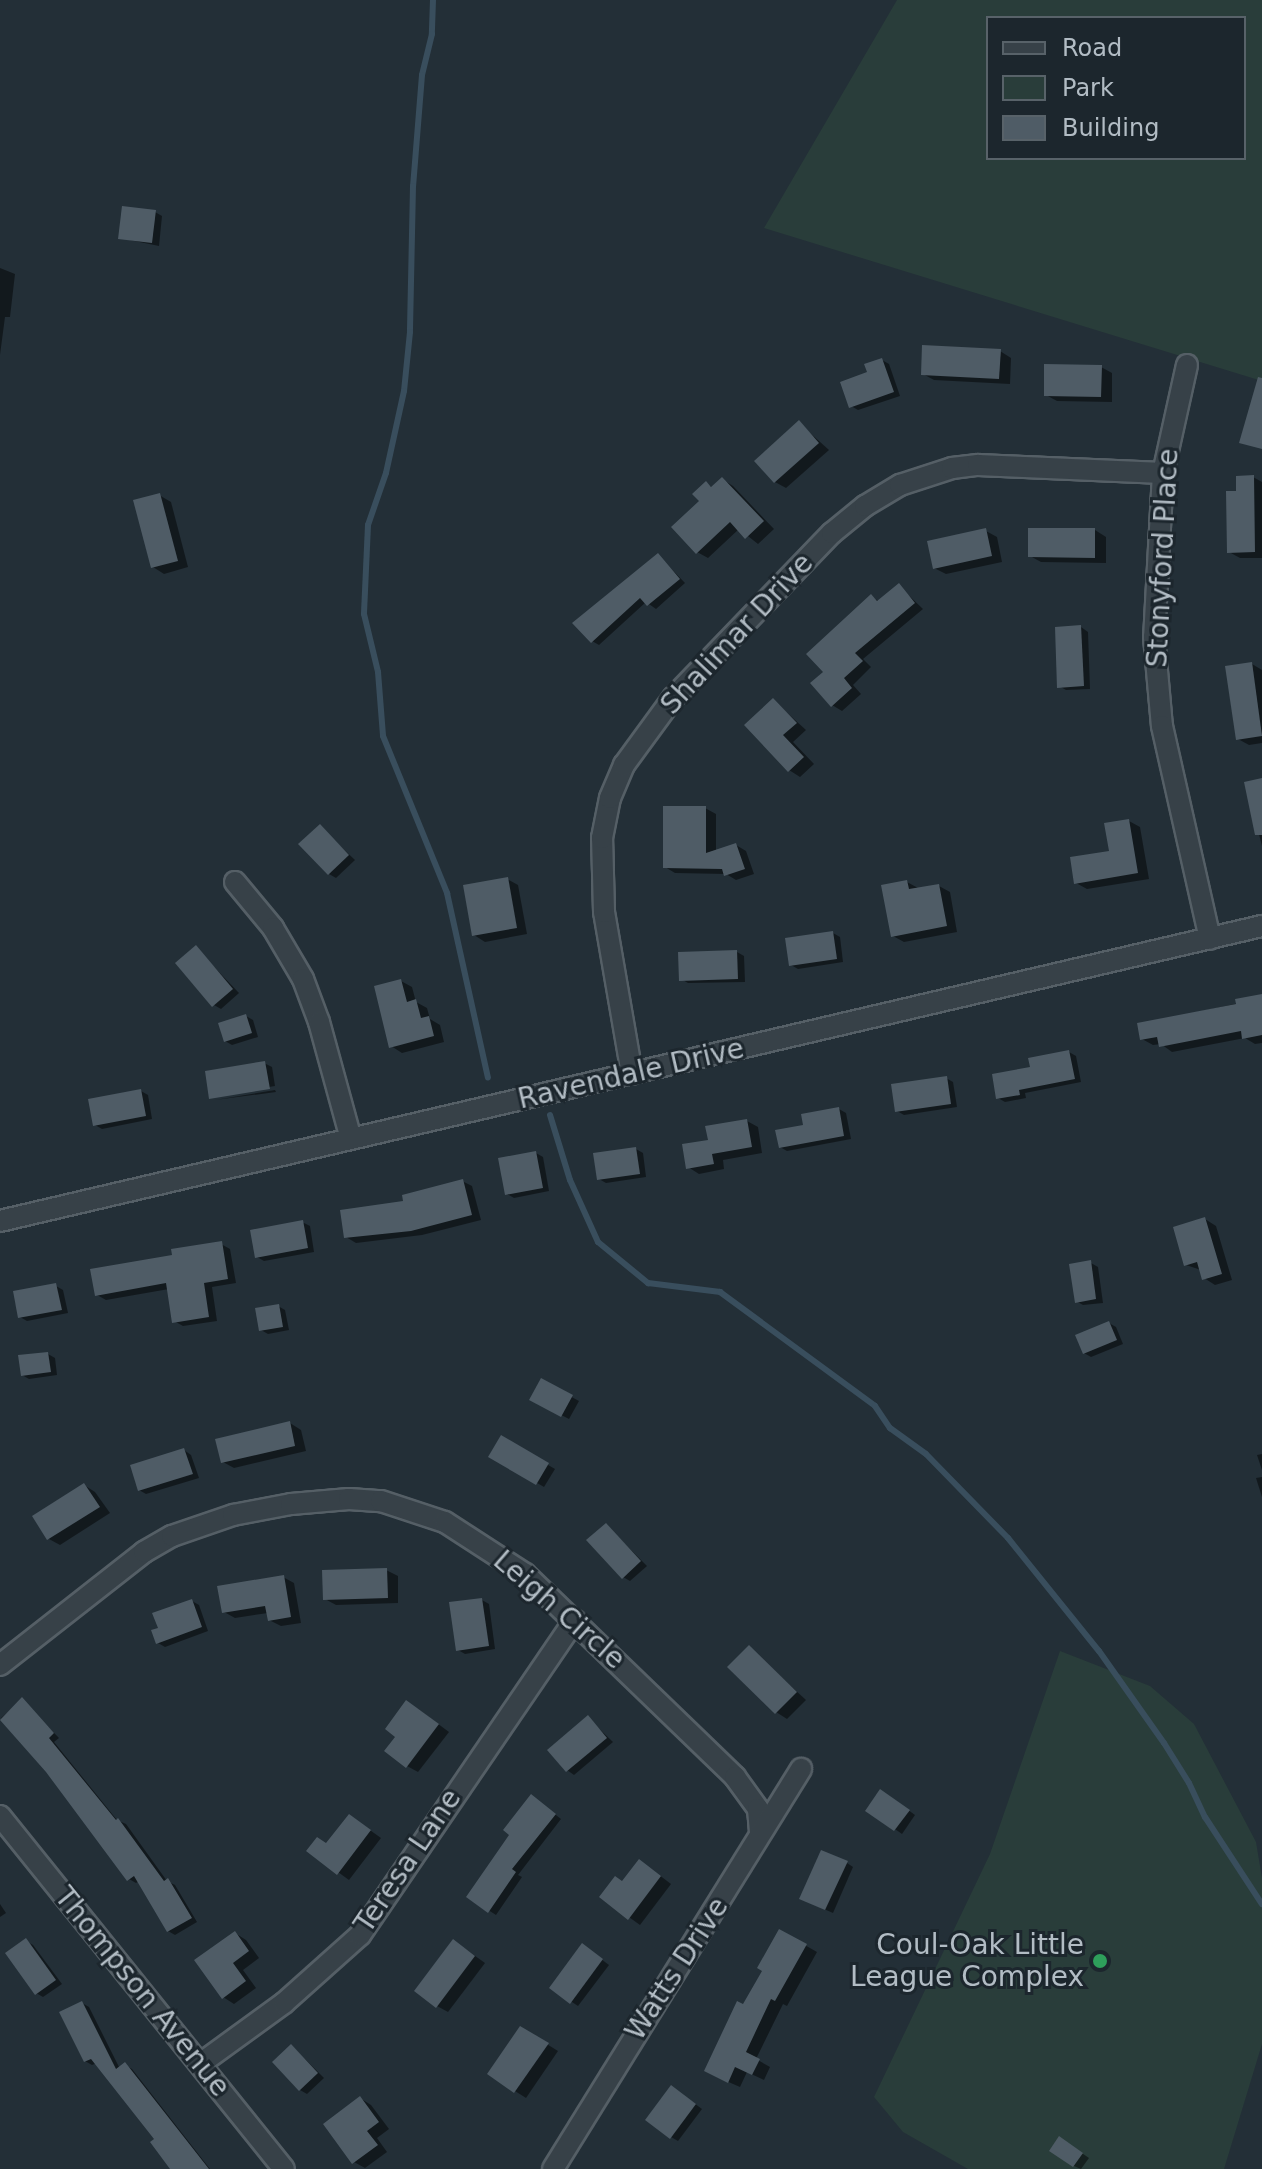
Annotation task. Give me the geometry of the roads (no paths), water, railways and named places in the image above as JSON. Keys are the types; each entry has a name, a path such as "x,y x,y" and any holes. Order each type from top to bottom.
{"street":[{"name":"Stonyford Place","path":"1187,365 1163,473 1154,637 1157,691 1210,939"},
{"name":"Shalimar Drive","path":"632,1074 604,912 602,838 610,798 624,765 673,698 832,533 865,506 900,485 952,468 978,465 1163,473"},
{"path":"235,882 273,928 303,979 319,1022 351,1139"},
{"name":"Ravendale Drive","path":"0,1221 1262,926"},
{"name":"Leigh Circle","path":"0,1665 144,1552 172,1536 233,1515 291,1504 349,1499 413,1509 468,1535 525,1574 575,1620 747,1791 758,1809 760,1831"},
{"name":"Teresa Lane","path":"200,2064 284,2003 360,1935 575,1620"},
{"name":"Watts Drive","path":"553,2169 668,1979 747,1861 760,1831 801,1769"},
{"name":"Thompson Avenue","path":"0,1816 284,2169"}],"waterway":[{"path":"433,0 432,34 422,75 413,186 410,332 404,391 386,473 368,525 364,614 378,672 383,736 447,893 488,1078"},
{"path":"550,1115 570,1180 598,1242 648,1283 720,1292 875,1406 890,1428 926,1454 1008,1538 1099,1651 1164,1743 1189,1783 1205,1817 1262,1904"}],"place":[{"name":"Coul-Oak Little League Complex","path":"1100,1961"}]}
